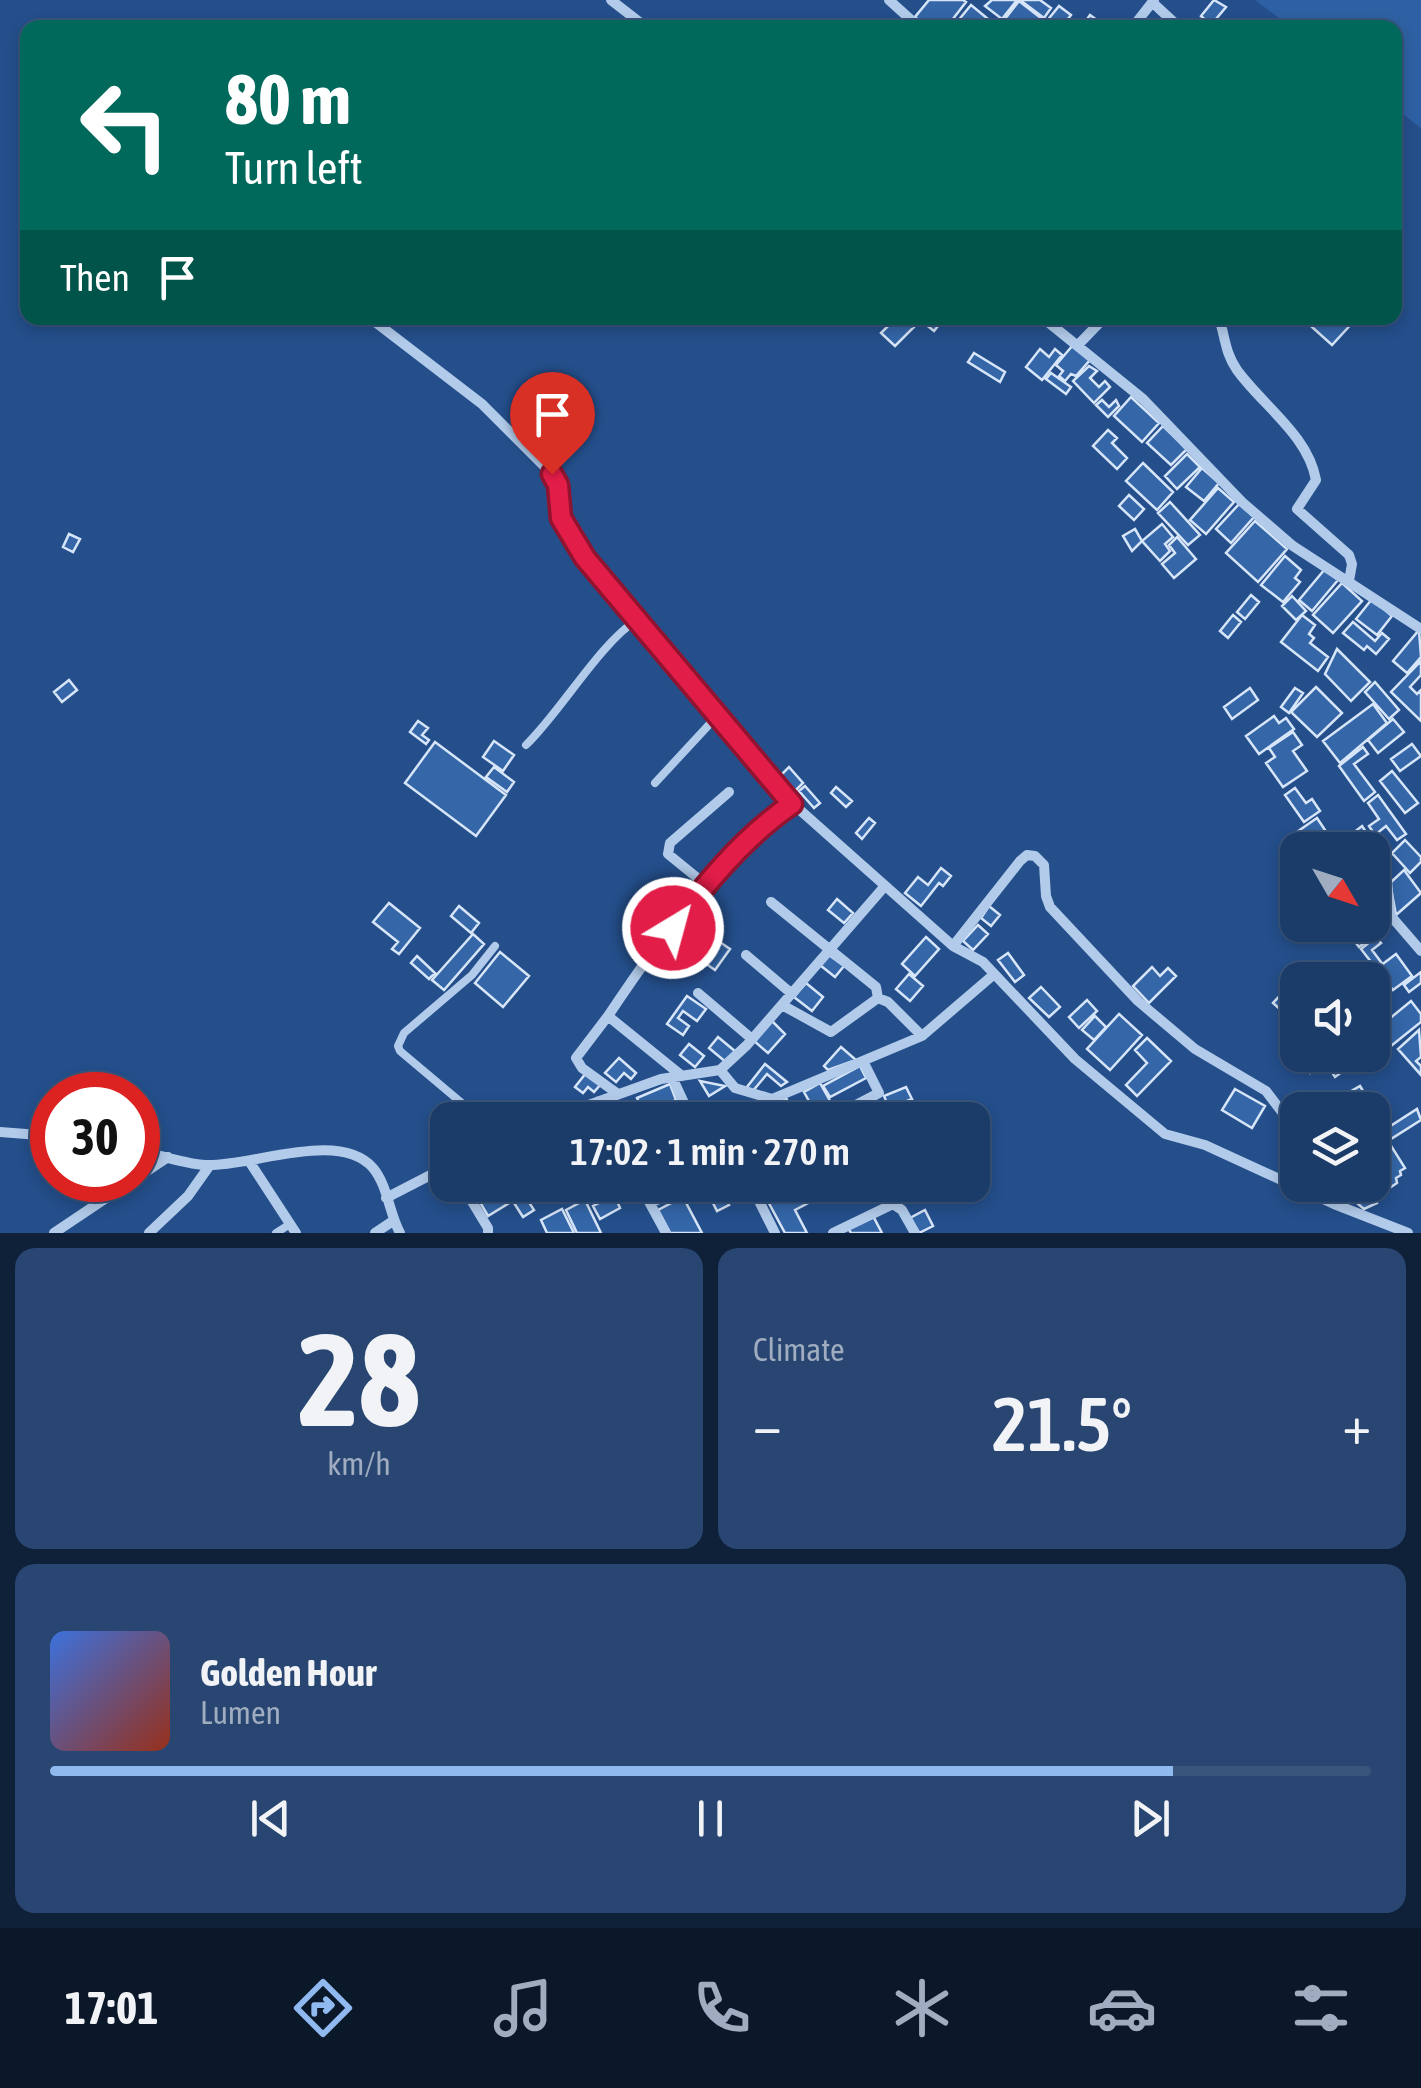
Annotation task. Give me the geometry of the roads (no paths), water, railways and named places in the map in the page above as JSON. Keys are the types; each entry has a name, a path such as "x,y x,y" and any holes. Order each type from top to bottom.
{"street":[{"path":"610,0 637,20"},
{"path":"889,0 911,20"},
{"path":"1153,1 1172,20"},
{"path":"379,325 482,404 544,466 558,485 561,518 585,558 792,804 953,946 983,962 992,976 1075,1059 1165,1134 1205,1144 1280,1176"},
{"path":"1051,325 1143,400 1266,524 1318,564 1421,629"},
{"path":"1078,345 1097,325"},
{"path":"1220,325 1224,345 1237,370 1310,457 1316,480 1297,510 1349,555 1349,581"},
{"path":"706,885 668,854 668,849 670,843 729,792"},
{"path":"618,1094 582,1068 576,1058 706,885 774,816 792,804"},
{"path":"953,946 1020,861 1036,856 1044,865 1050,906 1138,1001 1195,1048 1266,1091 1280,1109"},
{"path":"599,1101 677,1077 720,1070 752,1039 884,887"},
{"path":"772,902 876,987 878,998"},
{"path":"1390,914 1421,951"},
{"path":"746,955 792,994"},
{"path":"720,1070 735,1088 772,1099 922,1036 992,976"},
{"path":"698,993 752,1039"},
{"path":"782,1005 832,1032 878,998"},
{"path":"878,998 888,1002 922,1036"},
{"path":"608,1016 677,1077 686,1102"},
{"path":"862,1102 880,1093 863,1061"},
{"path":"0,1132 30,1134"},
{"path":"160,1155 210,1166 322,1150 344,1153 364,1160 374,1170 400,1233"},
{"path":"160,1162 168,1157"},
{"path":"249,1161 293,1228"},
{"path":"149,1233 188,1196 210,1166"},
{"path":"386,1198 430,1175"},
{"path":"54,1233 100,1202"},
{"path":"472,1202 488,1233"},
{"path":"650,1202 666,1233"},
{"path":"759,1202 775,1233"},
{"path":"1340,1202 1408,1233"},
{"path":"840,1231 893,1204 902,1210 914,1233"},
{"path":"375,1233 393,1222"}],"lane":[{"path":"526,745 558,711 614,637 638,619"},
{"path":"655,783 718,715"},
{"path":"460,1102 400,1052 398,1046 404,1033 472,975 496,946"},
{"path":"276,1233 293,1228"}]}
